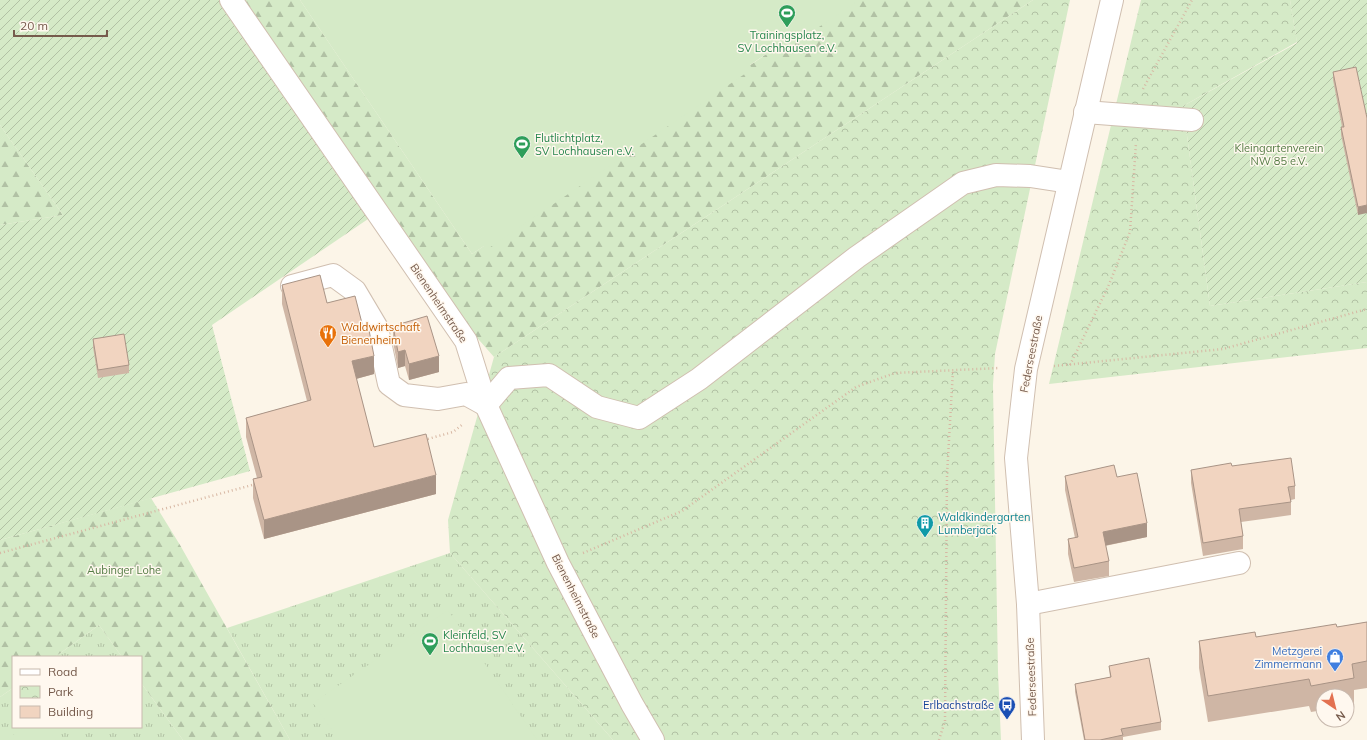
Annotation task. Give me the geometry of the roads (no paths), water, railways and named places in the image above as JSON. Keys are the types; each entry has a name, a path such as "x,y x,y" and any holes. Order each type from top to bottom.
{"street":[{"name":"Bienenheimstraße","path":"231,0 466,341 486,405 558,563 632,704 653,740"},
{"name":"Federseestraße","path":"1033,740 1028,604 1016,458 1026,369 1112,0"},
{"path":"1085,112 1192,120"},
{"path":"289,287 333,276 355,291 377,328 388,384 404,395 438,398 466,394 486,405 509,378 549,375 597,407 639,418 699,379 857,257 963,183 996,175 1030,176 1069,182"},
{"path":"1028,604 1239,564"}],"place":[{"name":"Trainingsplatz, SV Lochhausen e.V.","path":"787,28"},
{"name":"Flutlichtplatz, SV Lochhausen e.V.","path":"522,159"},
{"name":"Waldwirtschaft Bienenheim","path":"328,348"},
{"name":"Waldkindergarten Lumberjack","path":"925,538"},
{"name":"Kleinfeld, SV Lochhausen e.V.","path":"430,656"},
{"name":"Metzgerei Zimmermann","path":"1335,672"},
{"name":"Erlbachstraße","path":"1007,720"}],"park label":[{"name":"Kleingartenverein NW 85 e.V.","path":"1279,154"},
{"name":"Aubinger Lohe","path":"124,570"}]}
